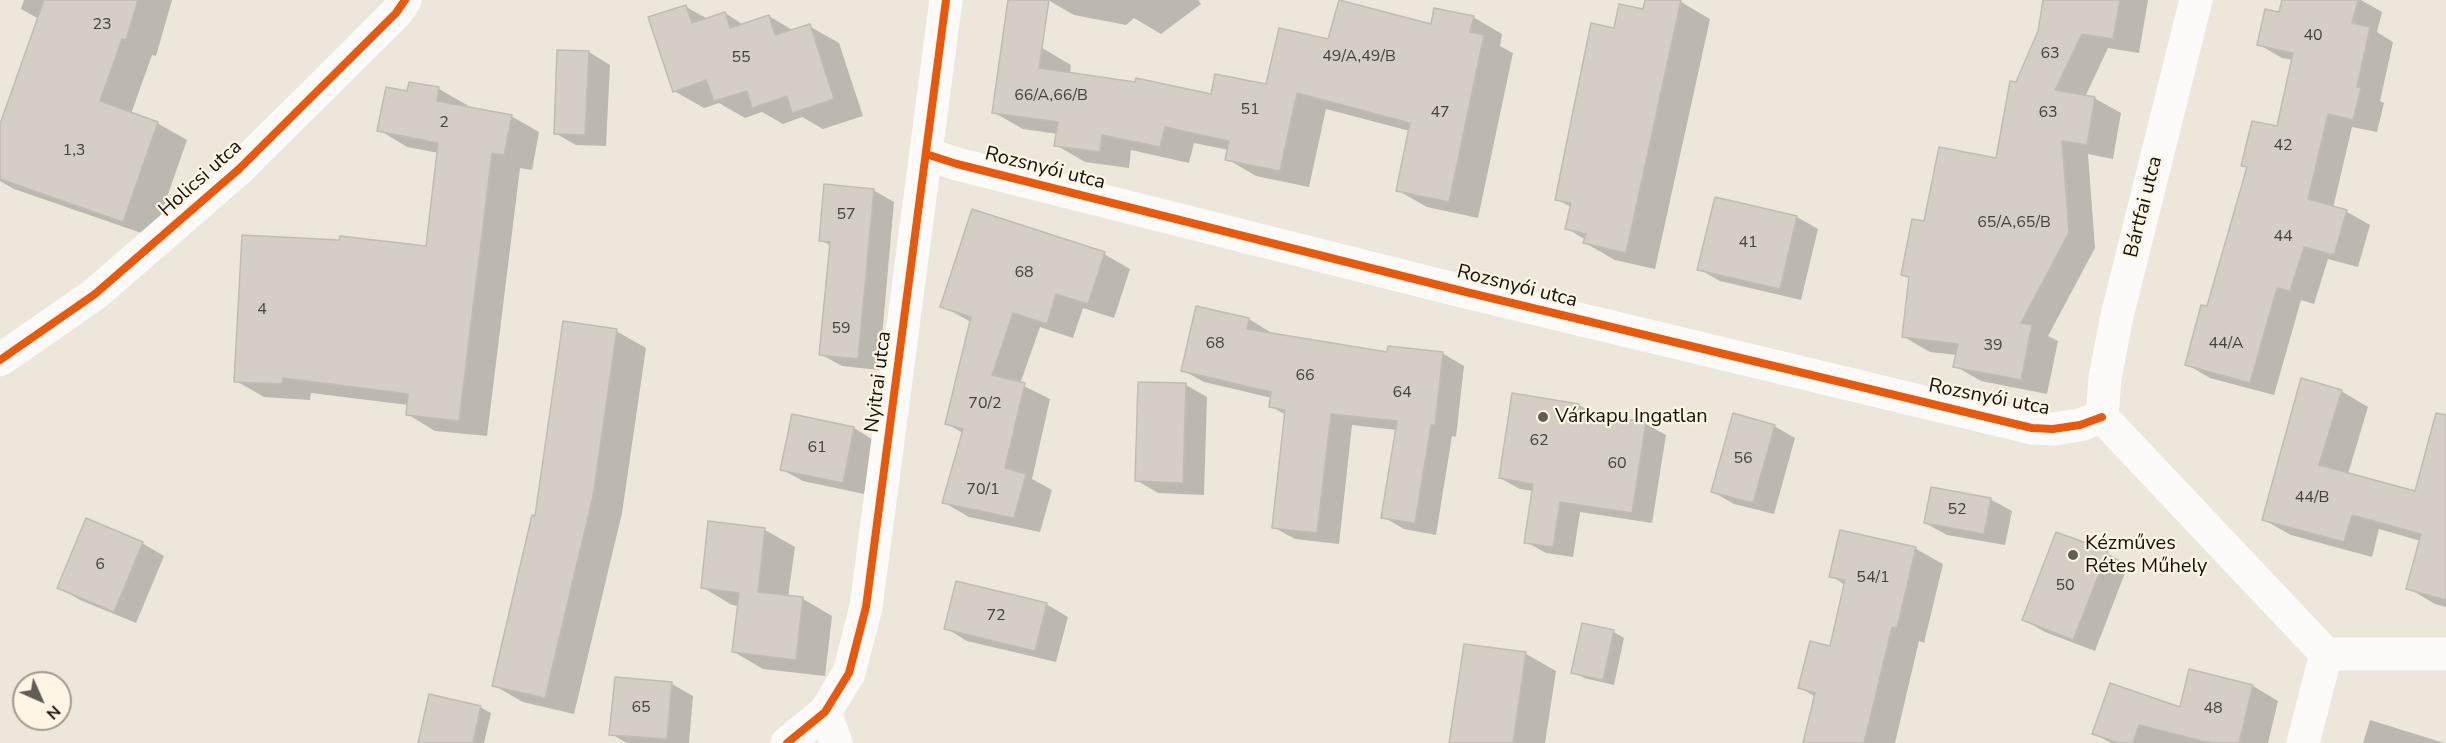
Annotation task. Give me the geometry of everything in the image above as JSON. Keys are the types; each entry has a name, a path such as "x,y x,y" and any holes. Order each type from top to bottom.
{"street":[{"name":"Holicsi utca","path":"0,360 95,294 239,169 396,13 405,0"},
{"name":"Nyitrai utca","path":"787,743 825,712 849,673 866,607 946,0"},
{"name":"Bártfai utca","path":"2102,417 2105,378 2117,316 2196,0"},
{"name":"Rozsnyói utca","path":"926,154 969,167 1476,295 2032,428 2053,429 2080,425 2102,417"},
{"path":"2102,417 2326,654 2446,654"},
{"path":"2303,743 2326,654"},
{"path":"825,712 836,743"}],"building":[{"path":"44,0 138,0 126,40 122,39 100,101 158,122 123,222 0,179 0,124"},
{"path":"1008,0 1049,0 1039,68 1135,82 1136,78 1211,94 1215,74 1266,84 1279,28 1328,39 1339,0 1431,24 1434,8 1474,16 1470,32 1484,35 1449,202 1396,191 1410,123 1297,93 1280,171 1225,160 1229,141 1165,127 1160,147 1102,135 1100,152 1054,146 1058,122 992,113"},
{"path":"1645,0 1681,0 1626,253 1583,243 1586,234 1565,229 1571,203 1555,200 1591,23 1614,28 1619,4 1643,9"},
{"path":"2043,0 2120,0 2113,39 2082,34 2055,90 2095,97 2087,145 2062,141 2069,232 2021,323 2032,325 2021,380 1953,367 1958,344 1902,337 1909,277 1901,275 1912,219 1924,221 1939,147 1996,158 2010,81 2016,82 2038,31"},
{"path":"2282,0 2358,0 2352,23 2370,27 2357,87 2361,88 2353,120 2328,114 2308,199 2347,210 2334,255 2304,247 2290,291 2277,288 2250,383 2185,365 2201,305 2207,306 2247,167 2241,166 2252,121 2277,126 2293,53 2257,45 2265,9 2279,12"},
{"path":"686,5 692,23 725,12 730,28 769,15 775,35 810,24 834,99 792,113 787,96 752,108 747,91 714,101 706,80 673,92 648,17"},
{"path":"557,50 589,51 585,135 554,134"},
{"path":"409,82 439,87 437,101 512,115 504,155 492,153 459,421 406,415 408,394 283,378 282,384 234,382 242,235 339,240 340,236 426,246 438,143 377,131 386,87 407,91"},
{"path":"824,184 874,189 858,359 819,355 830,242 819,241"},
{"path":"1715,197 1797,216 1780,289 1697,270"},
{"path":"972,209 1105,252 1088,304 1056,294 1047,324 1013,313 992,375 1025,383 1005,468 1026,474 1014,518 942,503 963,429 945,424 971,317 940,307"},
{"path":"1196,306 1249,318 1247,329 1387,352 1388,346 1443,352 1435,425 1431,425 1415,523 1381,518 1397,421 1331,414 1317,533 1272,528 1285,410 1269,407 1271,392 1181,371"},
{"path":"563,321 617,329 593,496 545,698 492,686 532,515 535,516"},
{"path":"2301,378 2342,390 2319,465 2415,491 2436,413 2446,415 2446,600 2406,589 2421,534 2352,515 2344,542 2262,520"},
{"path":"1138,382 1186,383 1183,483 1135,481"},
{"path":"1512,393 1579,404 1578,412 1646,422 1632,513 1560,502 1553,547 1524,543 1533,484 1499,478"},
{"path":"1733,413 1775,425 1753,503 1711,492"},
{"path":"792,414 854,427 843,483 780,470"},
{"path":"1931,487 1991,498 1984,534 1924,523"},
{"path":"86,518 143,542 114,612 57,588"},
{"path":"708,521 765,528 758,592 803,597 796,660 732,652 739,593 701,588"},
{"path":"1840,530 1916,547 1897,628 1892,627 1864,743 1803,743 1815,693 1798,688 1810,641 1830,646 1845,580 1829,577"},
{"path":"2056,532 2108,551 2073,640 2022,620"},
{"path":"956,581 1047,603 1035,651 944,629"},
{"path":"1582,623 1614,630 1603,680 1571,673"},
{"path":"1464,644 1526,652 1513,743 1449,743"},
{"path":"2189,669 2253,685 2239,743 2210,743 2139,725 2133,743 2119,743 2092,734 2110,683 2180,707"},
{"path":"615,677 672,682 667,739 609,735"},
{"path":"429,694 481,706 473,743 418,743"}],"cycle path":[{"path":"0,360 95,294 239,169 396,13 405,0"},
{"path":"787,743 825,712 849,673 866,607 946,0"},
{"path":"926,154 957,164 1466,292 2032,428 2053,429 2080,425 2102,417"}],"place":[{"name":"Várkapu Ingatlan","path":"1543,417"},
{"name":"Kézműves Rétes Műhely","path":"2073,555"}]}
